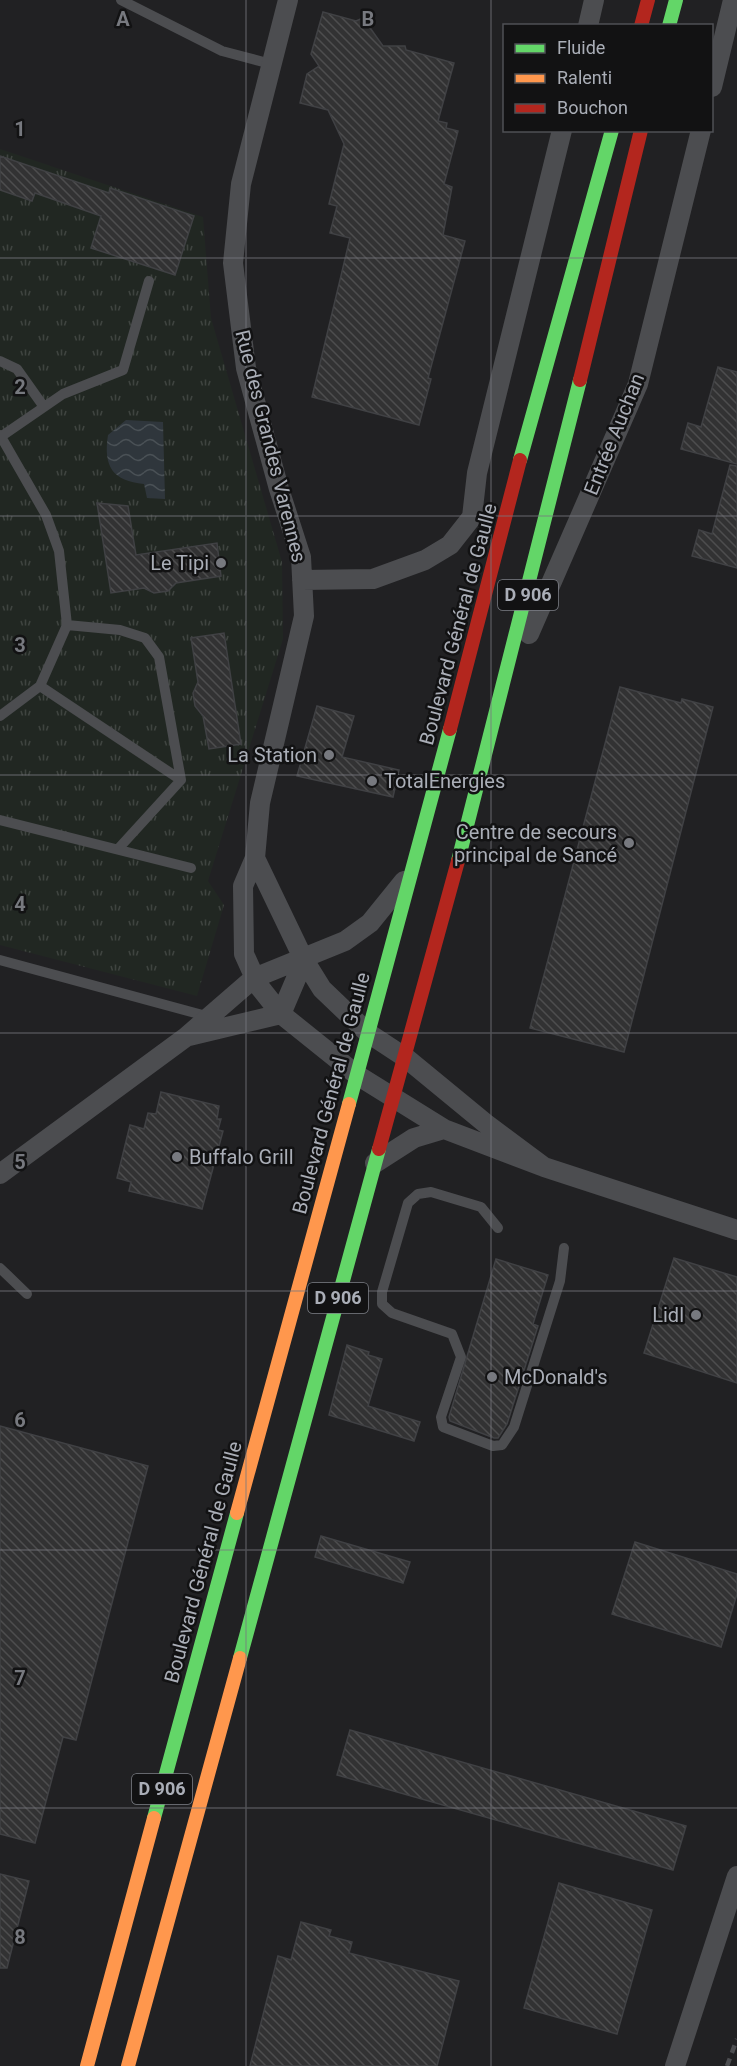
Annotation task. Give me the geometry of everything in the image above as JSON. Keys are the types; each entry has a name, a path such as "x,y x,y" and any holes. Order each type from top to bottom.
{"main road":[{"path":"642,24 648,0"},
{"path":"670,24 676,0"},
{"name":"Boulevard Général de Gaulle","path":"87,2066 357,1075 530,424 611,132"},
{"name":"D 906","path":"128,2066 375,1163 406,1058 503,692 641,132"}],"street":[{"name":"Rue des Grandes Varennes","path":"288,0 241,184 233,263 246,368 279,489 301,557 304,616 260,802 255,858 243,886 244,954 254,978 281,1014 357,1075 444,1130 544,1167 737,1230"},
{"path":"588,24 594,0"},
{"path":"713,79 733,0"},
{"path":"302,580 373,579 415,564 450,545 472,517 477,473 562,132"},
{"name":"Entrée Auchan","path":"503,692 638,384 701,132"},
{"path":"255,858 304,960 322,989 368,1034 406,1058 485,1123 544,1167"},
{"path":"0,1174 186,1037 254,978 304,960 345,941 370,923 412,871"},
{"path":"186,1037 281,1014 304,960"},
{"path":"375,1163 414,1138 444,1130"},
{"path":"675,2066 737,1876"}],"lane":[{"path":"121,0 222,51 271,64"},
{"path":"0,716 40,686 67,625 56,542 46,515 1,436 63,394 123,370 148,280"},
{"path":"0,361 17,369 44,407"},
{"path":"67,625 120,630 145,639 159,657 181,780"},
{"path":"40,686 181,780"},
{"path":"118,849 181,780"},
{"path":"0,820 192,868"},
{"path":"0,960 210,1017"},
{"path":"498,1228 481,1207 431,1192 418,1194 408,1203 382,1292 382,1304 392,1313 452,1334 461,1357 441,1417 443,1427 493,1446 502,1445 514,1427 560,1281 564,1248"},
{"path":"0,1268 27,1294"}],"shaded area":[{"path":"0,0 737,0 737,2066 0,2066"}],"green space":[{"path":"0,149 203,217 211,318 282,562 283,639 208,881 224,905 197,996 0,945"}],"water":[{"path":"126,420 163,422 165,499 147,498 144,484 118,476 109,464 108,435"}],"building":[{"path":"323,12 356,21 363,18 383,46 405,46 406,50 454,63 438,121 447,123 446,128 458,131 444,184 452,187 443,235 465,241 428,378 431,379 419,425 312,397 350,238 330,233 337,206 329,204 344,144 328,110 300,103 307,74 319,66 311,54"},
{"path":"0,156 109,193 110,188 194,216 175,275 91,248 101,216 35,193 32,201 0,190"},
{"path":"718,367 737,372 737,464 681,449 688,423 701,427"},
{"path":"730,465 737,466 737,568 692,556 699,530 712,534"},
{"path":"97,503 128,506 136,555 217,543 221,576 176,583 168,591 154,593 144,588 111,593"},
{"path":"224,633 241,744 209,749 203,716 195,706 193,693 198,682 191,638"},
{"name":"Centre de secours principal de Sancé","path":"620,687 681,703 682,699 713,707 624,1052 530,1028"},
{"path":"317,706 354,716 342,757 399,770 393,797 297,776"},
{"name":"Buffalo Grill","path":"161,1092 219,1106 217,1119 221,1119 218,1130 223,1131 202,1209 129,1191 131,1182 117,1178 130,1125 144,1129 148,1113 156,1114"},
{"name":"Lidl","path":"674,1258 737,1277 737,1383 644,1353"},
{"name":"McDonald's","path":"496,1259 548,1275 533,1324 538,1326 507,1424 498,1438 494,1438 450,1421 449,1417"},
{"path":"347,1345 382,1359 368,1406 420,1422 414,1441 329,1415"},
{"path":"0,1426 148,1466 76,1740 63,1737 35,1843 0,1834"},
{"path":"321,1536 410,1562 403,1583 315,1557"},
{"path":"635,1542 737,1574 737,1594 721,1647 612,1614"},
{"path":"350,1730 686,1826 673,1870 337,1775"},
{"path":"0,1874 29,1881 7,1968 0,1968"},
{"path":"559,1883 652,1910 617,2034 524,2008"},
{"path":"301,1922 331,1930 329,1936 352,1942 349,1953 459,1981 437,2066 250,2066 278,1956 291,1960"}],"railway":[{"path":"727,2066 737,2039"}],"traffic: fast":[{"path":"670,24 676,0"},
{"path":"520,460 611,132"},
{"path":"458,861 580,380"},
{"path":"349,1104 450,729"},
{"path":"240,1658 379,1149"},
{"path":"154,1818 237,1513"}],"traffic: slow":[{"path":"237,1513 349,1104"},
{"path":"128,2066 240,1658"},
{"path":"87,2066 154,1818"}],"traffic: jam":[{"path":"642,24 648,0"},
{"path":"580,380 641,132"},
{"path":"450,729 520,460"},
{"path":"379,1149 458,861"}],"place":[{"name":"Le Tipi","path":"221,563"},
{"name":"La Station","path":"329,755"},
{"name":"TotalEnergies","path":"372,781"},
{"name":"Centre de secours principal de Sancé","path":"629,843"},
{"name":"Buffalo Grill","path":"177,1157"},
{"name":"Lidl","path":"696,1315"},
{"name":"McDonald's","path":"492,1377"}]}
